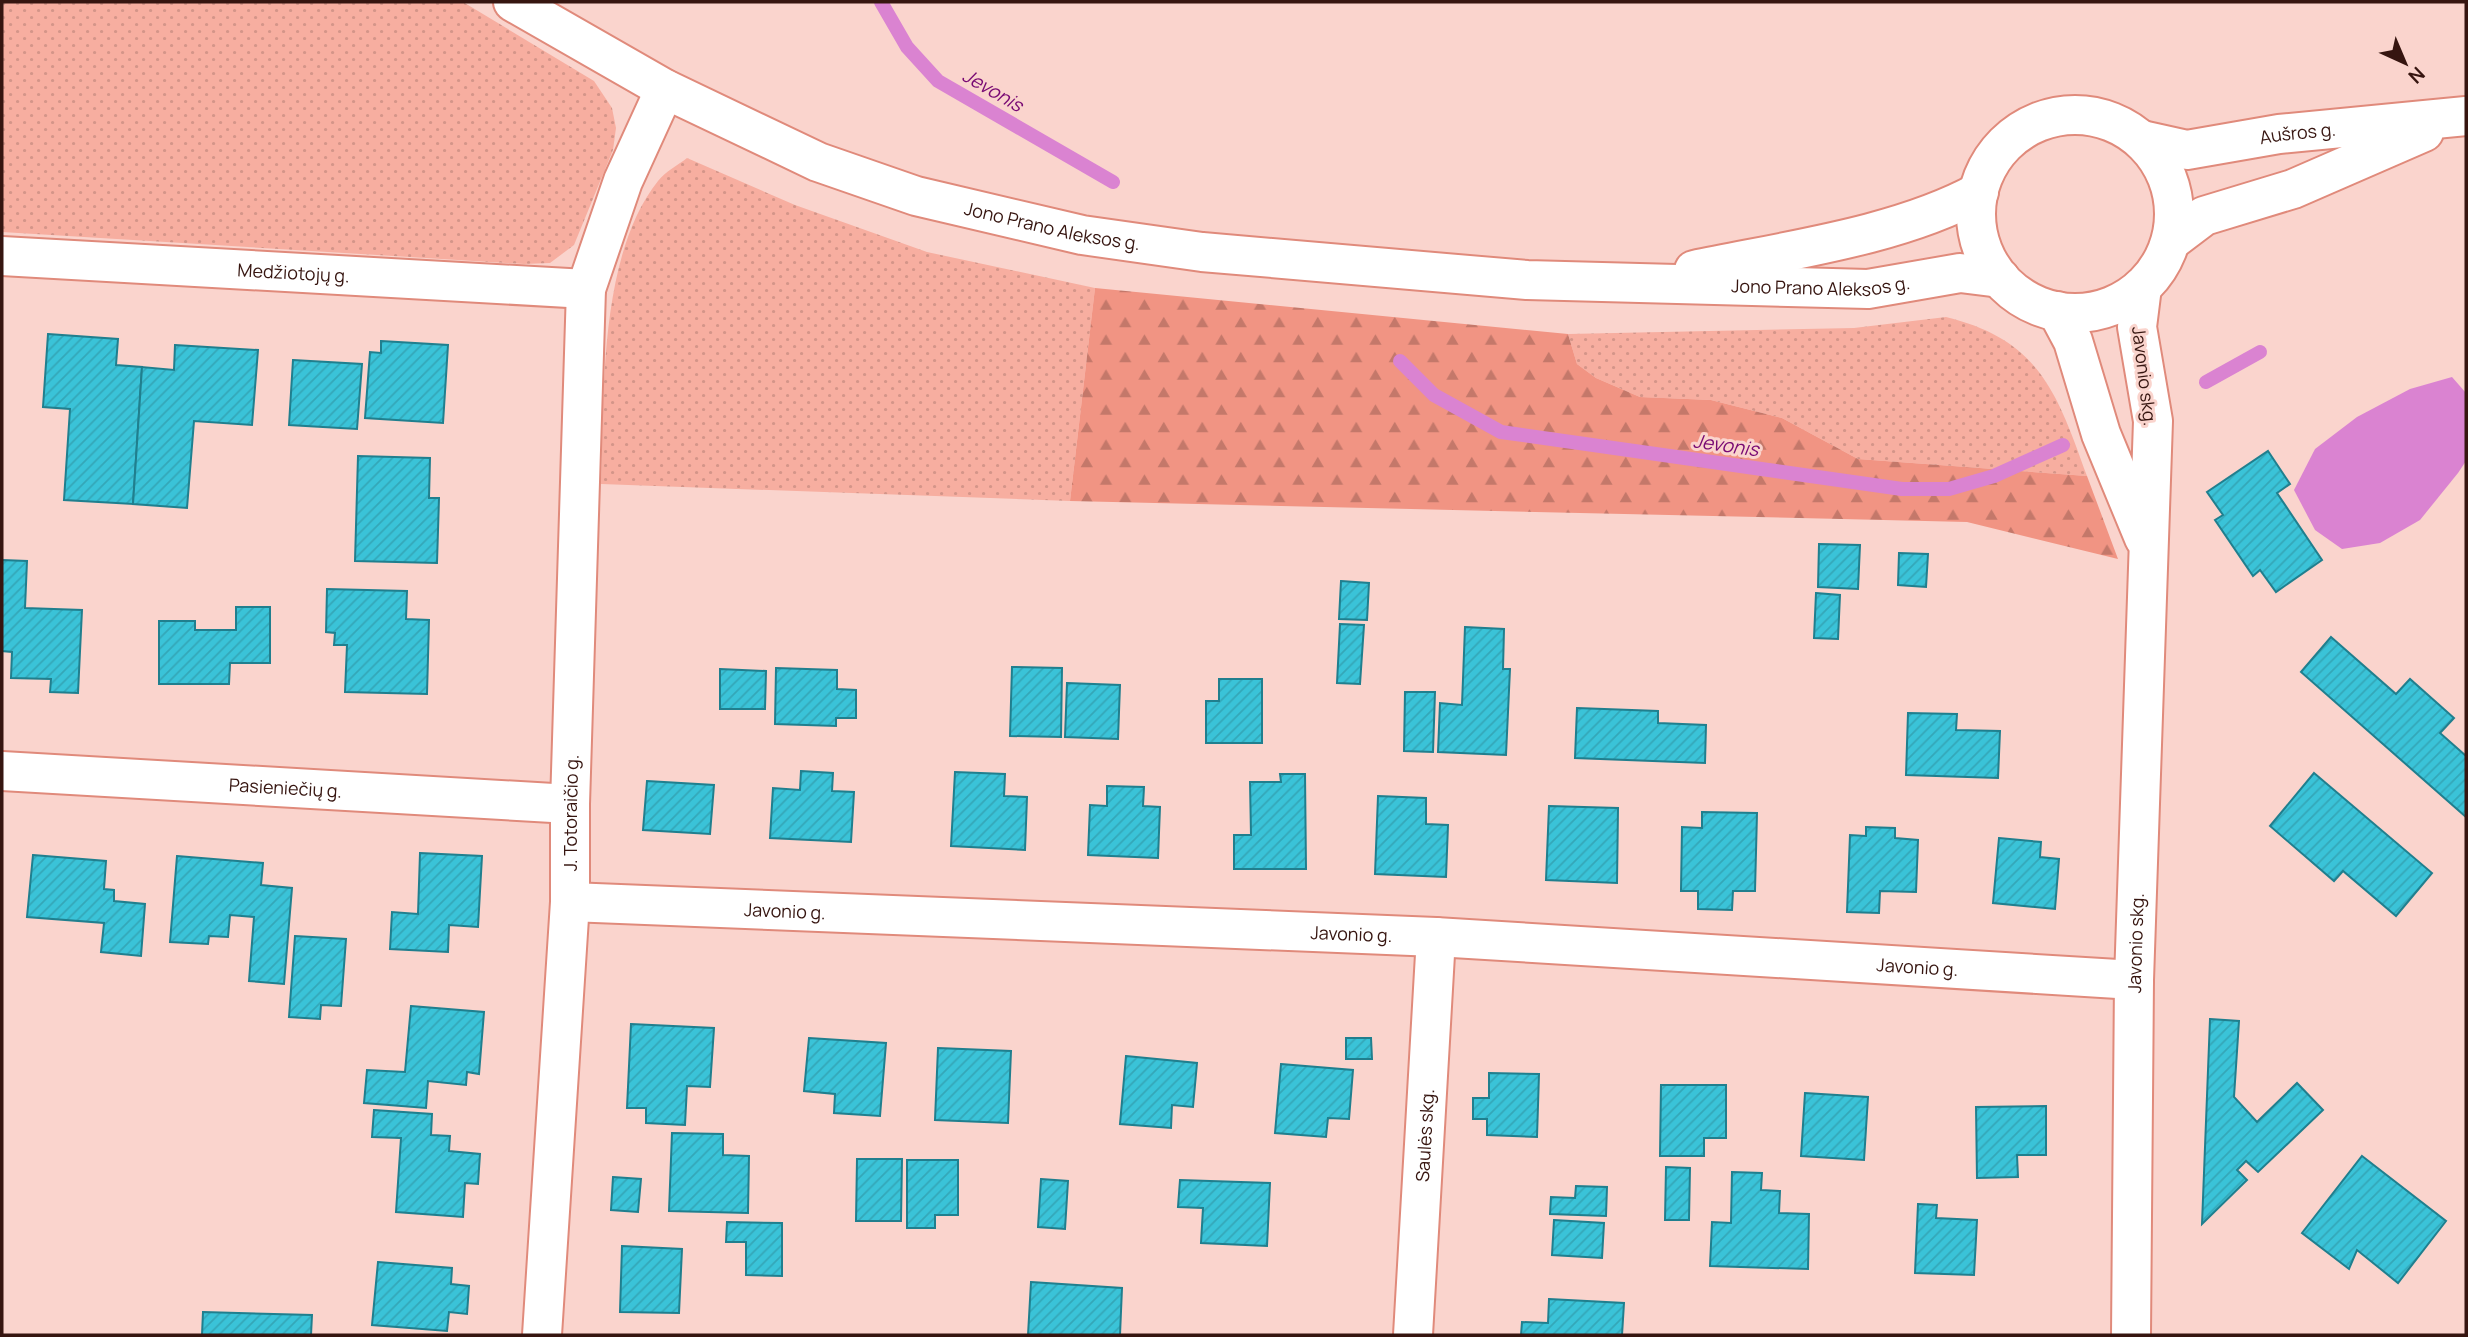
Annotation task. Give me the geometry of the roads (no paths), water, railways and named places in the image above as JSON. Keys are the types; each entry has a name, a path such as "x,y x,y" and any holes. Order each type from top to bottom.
{"street":[{"name":"Jono Prano Aleksos g.","path":"513,2 665,89 818,162 916,196 1082,235 1202,252 1527,280 1868,289 1960,273 2000,278"},
{"name":"J. Totoraičio g.","path":"542,1335 570,902 570,804 586,289 623,181 665,89"},
{"path":"2062,116 2090,116 2118,124 2142,140 2159,160 2171,186 2174,214 2171,241 2160,266 2142,286 2124,300 2103,309 2080,313 2057,311 2016,293 2000,278 1987,259 1979,237 1979,192 1987,169 2000,149 2018,133 2038,122 2062,116"},
{"name":"Aušros g.","path":"2142,140 2187,150 2279,134 2460,117"},
{"name":"Aušros g.","path":"2171,241 2204,216 2293,190 2460,117"},
{"name":"Jono Prano Aleksos g.","path":"1638,282 1851,236 1948,209 1979,192"},
{"name":"Medžiotojų g.","path":"2,256 586,289"},
{"name":"Javonio skg.","path":"2131,1335 2134,980 2153,421 2137,327 2142,286"},
{"name":"Javonio skg.","path":"2057,311 2073,341 2101,433 2149,550"},
{"name":"Pasieniečių g.","path":"2,771 570,804"},
{"name":"Javonio g.","path":"570,902 1436,937 2134,980"},
{"name":"Saulės skg.","path":"1413,1335 1436,937"}],"waterway":[{"name":"Jevonis","path":"881,2 907,47 938,81 1113,182"},
{"name":"Jevonis","path":"2206,382 2260,352"},
{"name":"Jevonis","path":"1400,361 1434,395 1501,432 1902,489 1949,489 1994,476 2063,445"}]}
